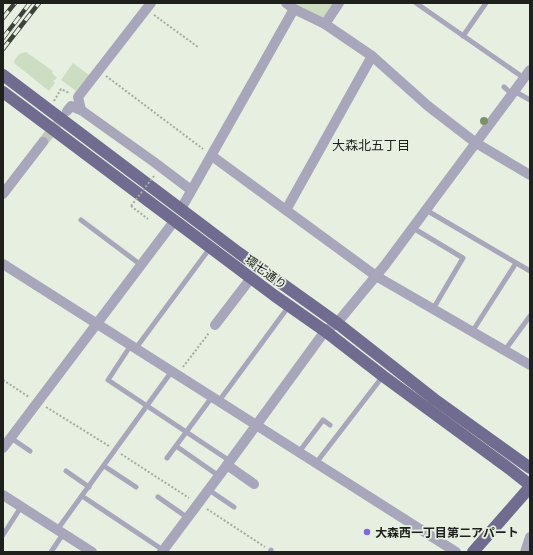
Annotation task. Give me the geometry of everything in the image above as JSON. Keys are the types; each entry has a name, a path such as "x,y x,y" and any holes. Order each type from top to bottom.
{"main road":[{"name":"環七通り","path":"3,75 239,253 337,322 434,398 530,468"},
{"name":"環七通り","path":"3,92 511,470 530,486"},
{"path":"473,552 530,486"}],"street":[{"path":"325,24 339,3"},
{"path":"81,110 78,97 149,6"},
{"path":"181,209 212,156 290,6 325,24 372,56 428,106 476,143 530,175"},
{"path":"286,210 372,56"},
{"path":"162,551 209,490 325,331 337,322 376,276 476,143 510,91 530,70"},
{"path":"67,111 71,106 81,110 191,190"},
{"path":"5,196 43,142"},
{"path":"212,156 376,276 530,365"},
{"path":"3,448 175,220"},
{"path":"3,264 456,552"},
{"path":"215,325 251,278"},
{"path":"229,463 254,484"},
{"path":"3,495 92,552"},
{"path":"525,552 530,537"}],"lane":[{"path":"416,3 524,78"},
{"path":"463,36 486,3"},
{"path":"510,91 530,100"},
{"path":"426,210 530,271"},
{"path":"81,220 141,265"},
{"path":"413,228 463,258 433,309"},
{"path":"210,247 108,380 186,432 229,463"},
{"path":"472,332 516,263"},
{"path":"167,458 186,432 215,399 289,306"},
{"path":"505,350 530,316"},
{"path":"51,552 60,532 88,487 147,406 174,373"},
{"path":"316,462 383,376"},
{"path":"299,452 323,420 330,425"},
{"path":"11,438 30,451"},
{"path":"176,446 218,476"},
{"path":"104,466 136,488"},
{"path":"66,471 88,487"},
{"path":"209,490 234,507"},
{"path":"82,496 162,551"},
{"path":"158,497 188,518"},
{"path":"3,535 21,507"}],"path":[{"path":"149,6 198,47"},
{"path":"98,70 212,156"},
{"path":"54,102 61,89 71,94"},
{"path":"148,219 131,206 154,176"},
{"path":"174,373 215,325"},
{"path":"3,380 115,450 270,551"}],"green space":[{"path":"292,3 334,3 323,18"},
{"path":"26,52 53,71 52,73 57,78 53,81 55,83 49,91 14,63 18,55"},
{"path":"73,63 89,75 76,91 61,80"}],"tunnel":[{"path":"43,142 58,123"}],"railway":[{"path":"3,18 15,3"},
{"path":"3,38 30,3"},
{"path":"3,49 39,3"}],"place":[{"name":"大森西一丁目第二アパート","path":"367,532"}],"district":[{"name":"大森北五丁目","path":"371,145"}]}
